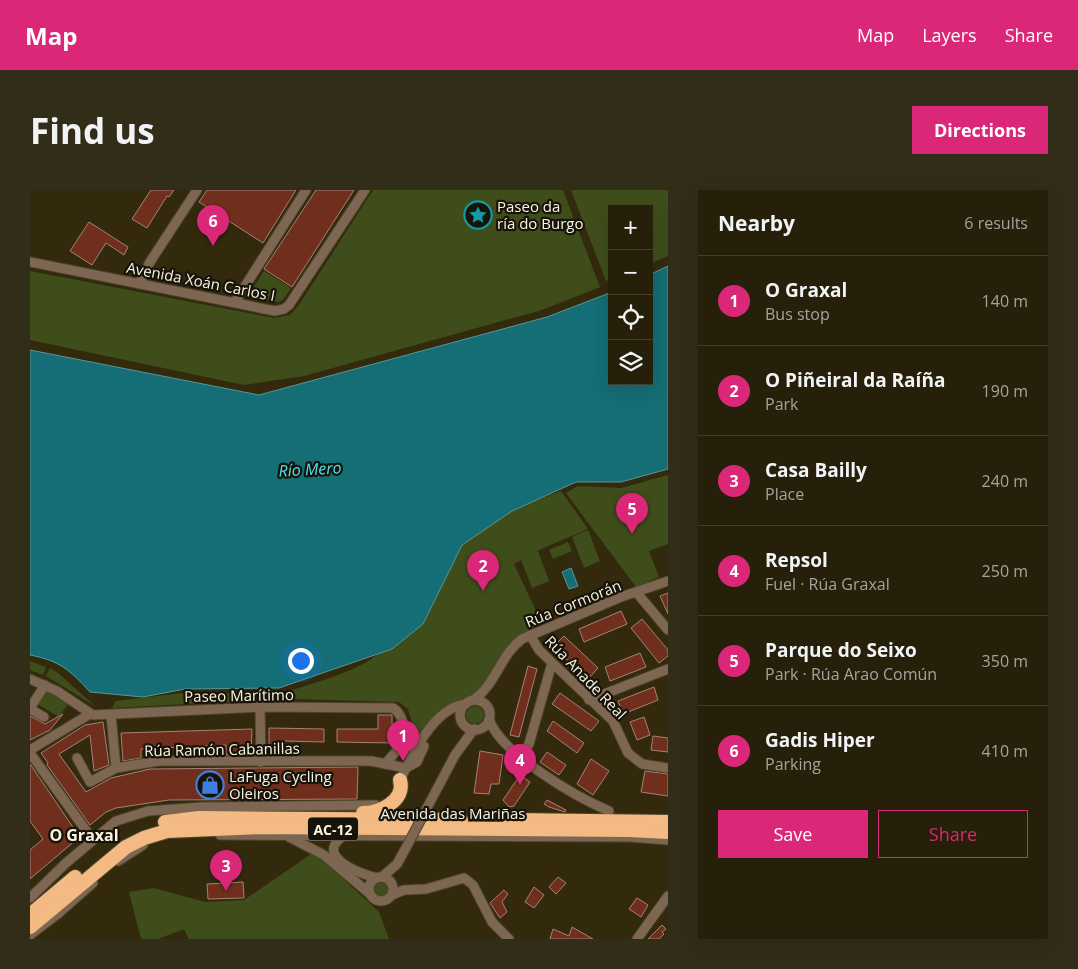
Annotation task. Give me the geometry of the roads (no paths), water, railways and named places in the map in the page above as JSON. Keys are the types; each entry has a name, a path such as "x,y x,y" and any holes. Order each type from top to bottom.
{"highway":[{"path":"272,818 293,814 378,812 395,799 401,789 403,774"},
{"path":"609,811 668,818"},
{"name":"Avenida das Mariñas","path":"30,915 112,847 147,827 170,820 272,818 622,820 668,822"},
{"name":"Avenida das Mariñas","path":"30,927 126,847 157,833 176,829 630,830 668,832"}],"street":[{"path":"138,284 150,262 197,190"},
{"path":"235,302 306,190"},
{"name":"Avenida Xoán Carlos I","path":"30,262 275,311 284,309 289,305 365,190"},
{"path":"637,593 668,581"},
{"name":"Rúa Cormorán","path":"470,702 492,680 510,649 530,635 621,597 637,593 668,630"},
{"name":"Rúa Anade Real","path":"530,635 536,646 552,663 589,700 613,720 628,753 634,759 642,764 668,768"},
{"path":"520,757 529,744 552,663"},
{"path":"589,700 668,669"},
{"name":"Paseo Marítimo","path":"30,679 45,684 90,714 111,716 260,707 394,708 401,715 404,731 411,744 419,746"},
{"name":"Rúa Cormorán","path":"489,714 492,680"},
{"path":"44,717 30,709 45,684"},
{"path":"30,898 116,821 148,811 202,807 372,806 380,804 392,795 430,729 451,708 470,702 484,703 500,740"},
{"path":"455,754 462,721 461,710 470,702"},
{"path":"260,707 260,762"},
{"path":"90,714 30,751 93,840"},
{"path":"440,717 450,714 500,740 520,757 564,787 609,811"},
{"path":"271,835 289,837 316,849 374,899 388,900 392,895 393,883 401,858 455,754 477,729 486,725 489,714"},
{"path":"111,716 116,768"},
{"path":"403,774 417,762 430,729"},
{"path":"403,774 385,764 399,748 404,731"},
{"name":"Rúa Ramón Cabanillas","path":"77,758 90,782 116,768 159,761 371,761 385,764"},
{"path":"30,935 59,913 124,857 149,842 186,835 630,837 668,840"},
{"path":"345,835 335,845 336,858 356,872 379,877 411,890"},
{"path":"370,894 371,883 392,870 401,858"},
{"path":"392,895 431,887 459,877 468,880 473,885 492,922 509,939"},
{"path":"637,939 668,896"}],"water":[{"name":"Río Mero","path":"668,266 668,469 621,482 576,482 512,511 462,545 423,624 392,649 279,688 185,689 143,697 90,692 64,668 49,660 30,655 30,350 259,395 547,317 608,294 608,385 653,385 653,273"},
{"path":"571,568 578,586 569,589 562,572"}],"place":[{"name":"Paseo da ría do Burgo","path":"478,215"},
{"name":"Gadis Hiper","path":"213,246"},
{"name":"Parque do Seixo","path":"632,534"},
{"name":"O Piñeiral da Raíña","path":"483,591"},
{"name":"O Graxal","path":"403,761"},
{"name":"LaFuga Cycling Oleiros","path":"210,785"},
{"name":"Repsol","path":"520,785"},
{"name":"Casa Bailly","path":"226,891"}],"district":[{"name":"O Graxal","path":"84,835"}]}
